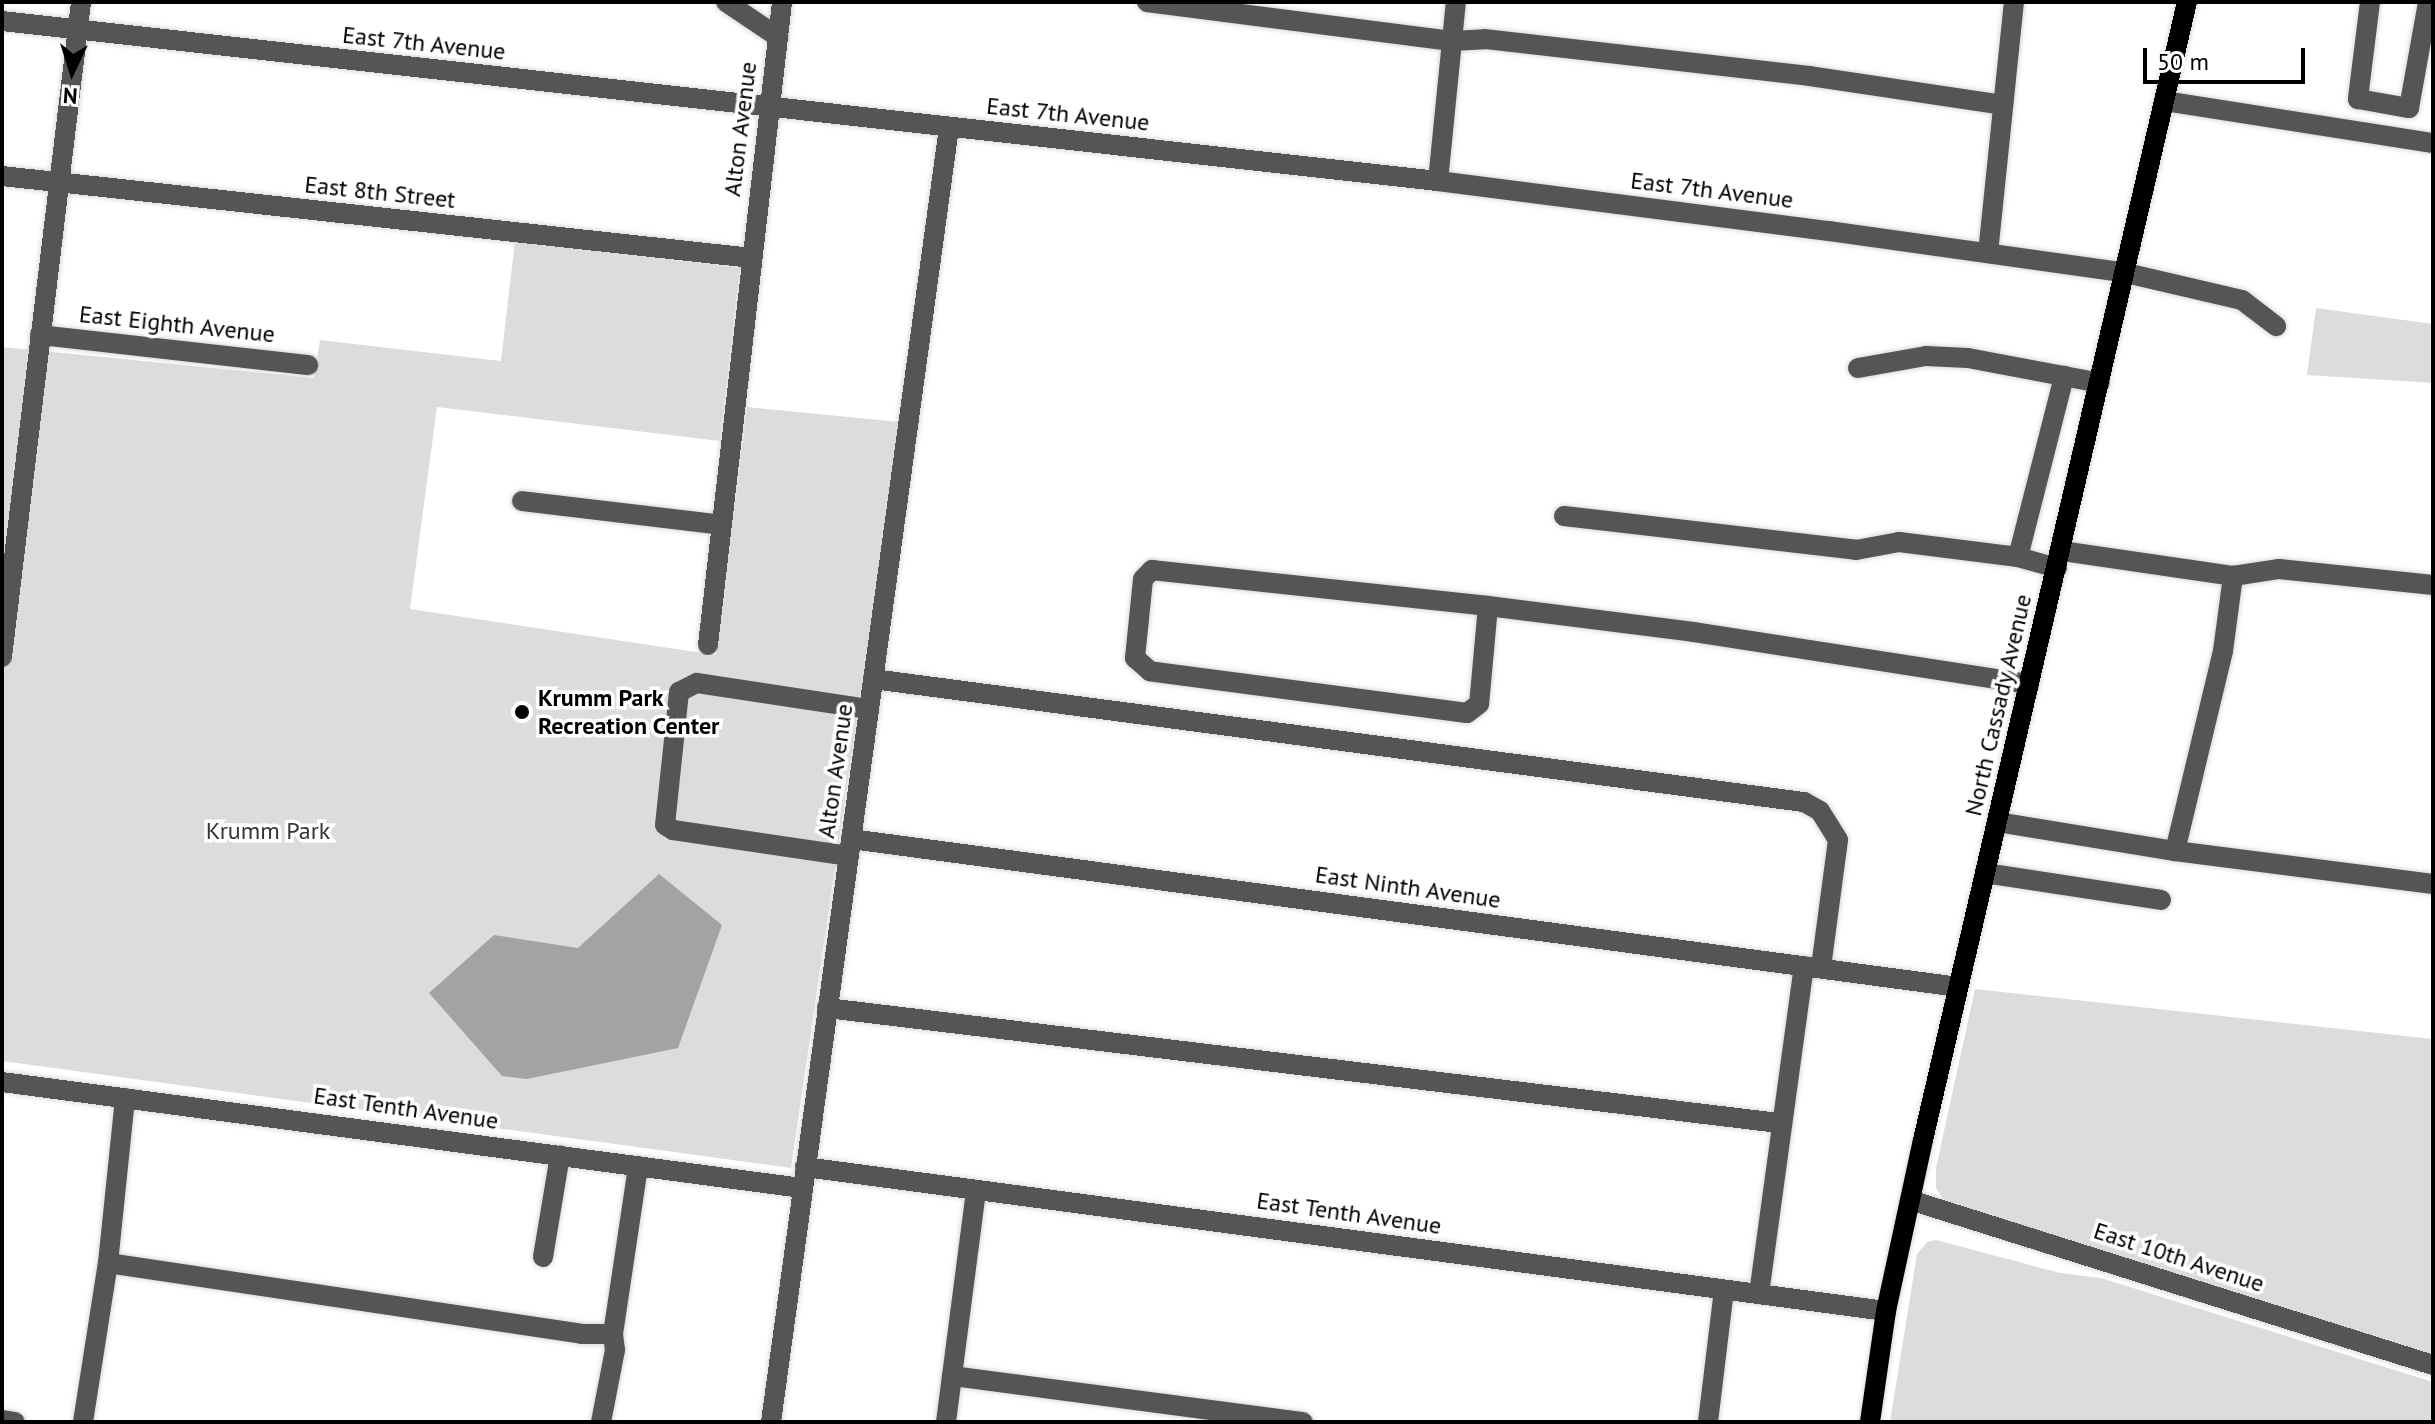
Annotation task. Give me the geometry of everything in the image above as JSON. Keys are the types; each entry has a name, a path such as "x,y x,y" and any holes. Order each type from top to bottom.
{"main road":[{"name":"North Cassady Avenue","path":"1870,1422 1886,1311 1910,1200 2187,2"}],"street":[{"path":"2,657 5,604 81,2"},
{"path":"726,2 778,37"},
{"name":"Alton Avenue","path":"708,645 767,107 782,2"},
{"path":"1147,2 1452,41 1485,39 1794,74 2003,105"},
{"path":"1438,181 1456,2"},
{"path":"1988,253 2014,2"},
{"path":"2370,2 2356,94 2362,101 2387,105 2413,105 2428,2"},
{"name":"East 7th Avenue","path":"2,21 1438,181 1988,253 2126,273 2242,300 2276,326"},
{"path":"2164,101 2433,143"},
{"path":"2381,135 2387,105"},
{"name":"Alton Avenue","path":"771,1422 949,127"},
{"name":"East 8th Street","path":"2,176 752,258"},
{"name":"East Eighth Avenue","path":"40,335 308,365"},
{"path":"1858,368 1954,357 2100,383"},
{"path":"2018,557 2064,376"},
{"path":"522,501 722,525"},
{"path":"1564,516 1856,550 1899,542 2018,557 2233,576 2279,569 2433,585"},
{"path":"1488,606 1479,704 1467,713 1150,671 1135,658 1143,579 1152,570 1488,606 2029,684"},
{"path":"2175,851 2223,651 2233,576"},
{"path":"873,679 1804,802 1820,811 1838,840 1779,1123 1759,1294"},
{"name":"East Ninth Avenue","path":"869,709 697,683 679,692 665,825 673,830 850,847 1958,987"},
{"path":"1997,822 2175,851 2433,884"},
{"path":"1985,873 2161,900"},
{"path":"827,1008 1779,1123"},
{"name":"East Tenth Avenue","path":"2,1082 638,1166 976,1191 1886,1311"},
{"path":"83,1422 108,1263 125,1098"},
{"path":"543,1257 560,1155"},
{"path":"601,1422 615,1350 613,1334 638,1166"},
{"path":"946,1422 976,1191"},
{"name":"East 10th Avenue","path":"1910,1200 2433,1365"},
{"path":"108,1263 581,1334 613,1334"},
{"path":"1708,1422 1724,1290"},
{"path":"952,1376 1303,1422"},
{"path":"2,1420 15,1422"}],"green space":[{"name":"Krumm Park","path":"515,241 740,268 720,441 437,407 410,609 716,655 747,407 900,422 791,1168 2,1061 2,347 314,378 320,340 501,361"},
{"path":"2316,308 2433,324 2433,383 2307,375"},
{"path":"1975,989 2433,1039 2433,1356 1946,1203 1936,1188 1936,1168"},
{"path":"1936,1240 2060,1273 2101,1278 2433,1382 2433,1422 1890,1422 1917,1254 1927,1242"}],"shaded area":[{"path":"659,874 722,925 678,1048 527,1079 502,1076 429,993 494,935 578,948"}],"place":[{"name":"Krumm Park Recreation Center","path":"522,712"}]}
